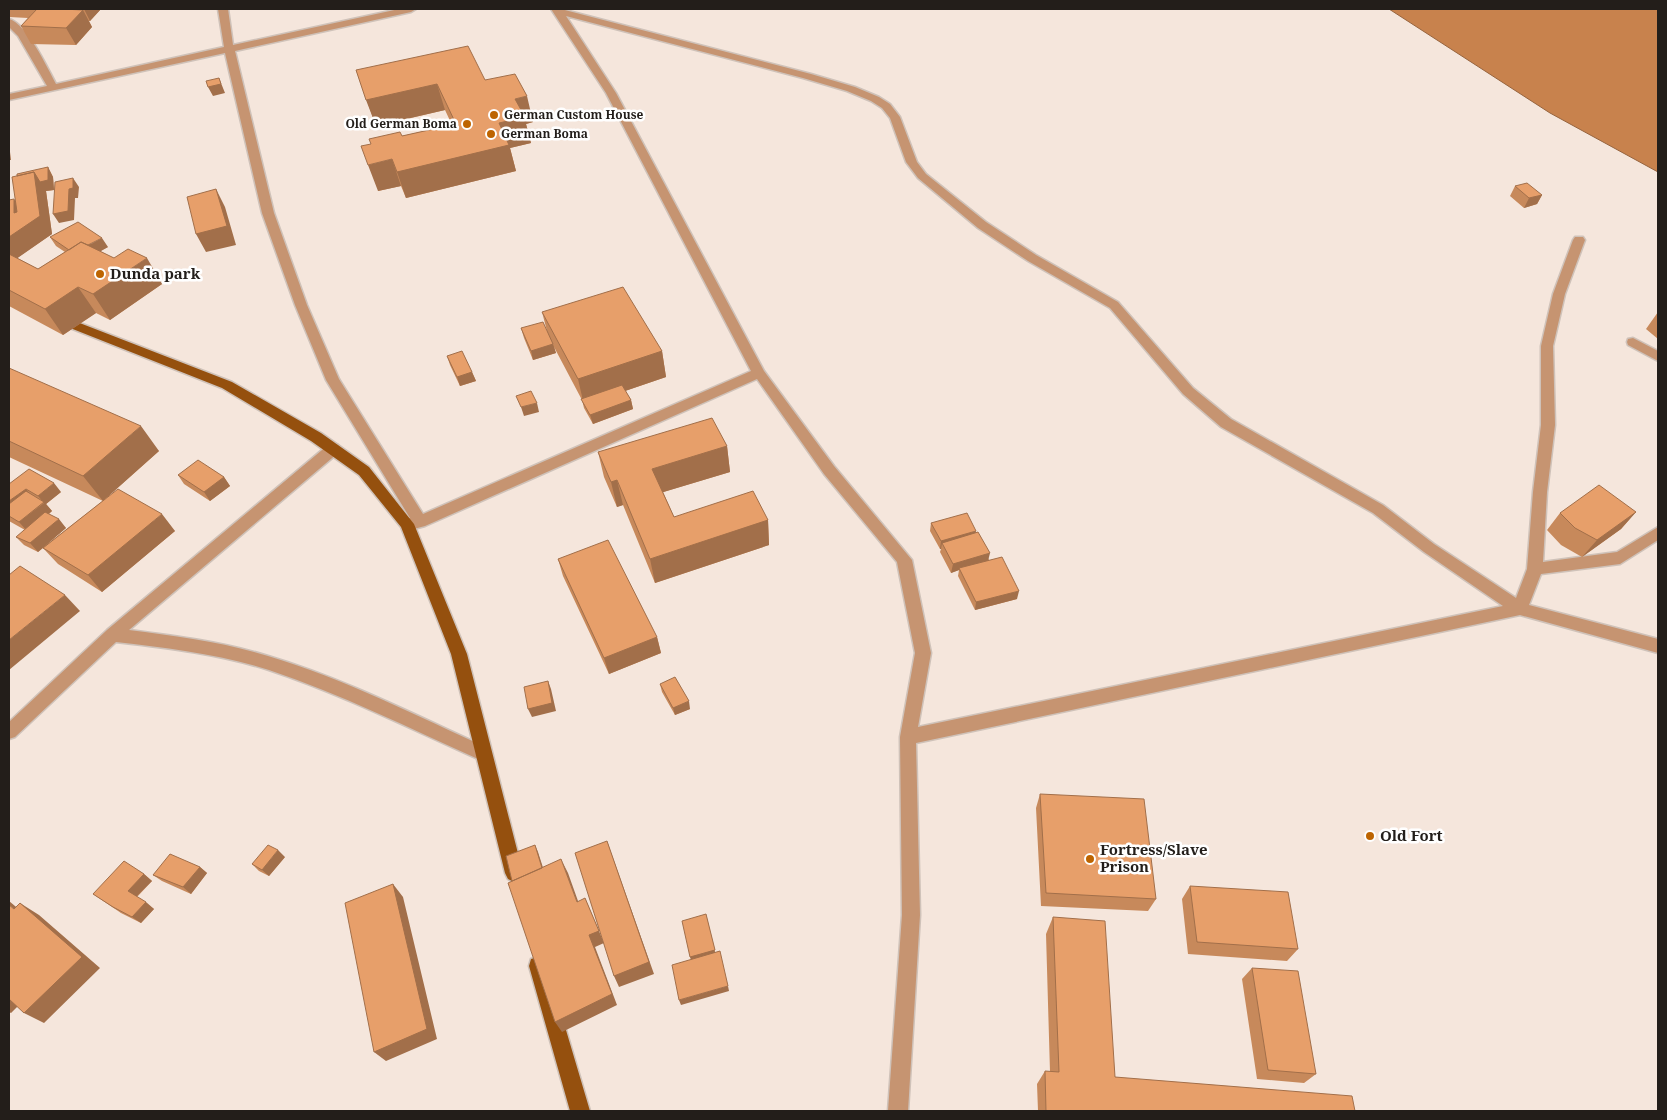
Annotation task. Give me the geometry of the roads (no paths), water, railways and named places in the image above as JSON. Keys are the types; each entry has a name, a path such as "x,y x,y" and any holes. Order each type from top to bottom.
{"main road":[{"path":"45,313 226,385 333,449 364,472 413,523 459,654 518,886"},
{"path":"534,952 548,1009 580,1111"}],"street":[{"path":"223,9 229,48 268,213 301,305 333,380 413,523 759,373"},
{"path":"9,97 411,9"},
{"path":"556,10 611,94 759,373 829,470 904,560 923,653 908,737 911,915 898,1111"},
{"path":"556,10 807,76 851,89 875,99 886,106 895,117 912,162 922,176 982,225 1032,258 1114,305 1188,391 1226,423 1378,509 1429,548 1520,609 1658,646"},
{"path":"9,22 22,34 54,87"},
{"path":"1520,609 1535,570 1540,492 1548,425 1547,346 1559,294 1579,240"},
{"path":"1633,342 1658,358"},
{"path":"9,732 113,635 333,449"},
{"path":"1535,570 1620,558 1658,533"},
{"path":"908,737 1520,609"},
{"path":"113,635 201,646 268,663 342,690 484,754"}],"place":[{"name":"German Custom House","path":"494,115"},
{"name":"Old German Boma","path":"467,124"},
{"name":"German Boma","path":"491,134"},
{"name":"Dunda park","path":"100,274"},
{"name":"Old Fort","path":"1370,836"},
{"name":"Fortress/Slave Prison","path":"1090,859"}]}
